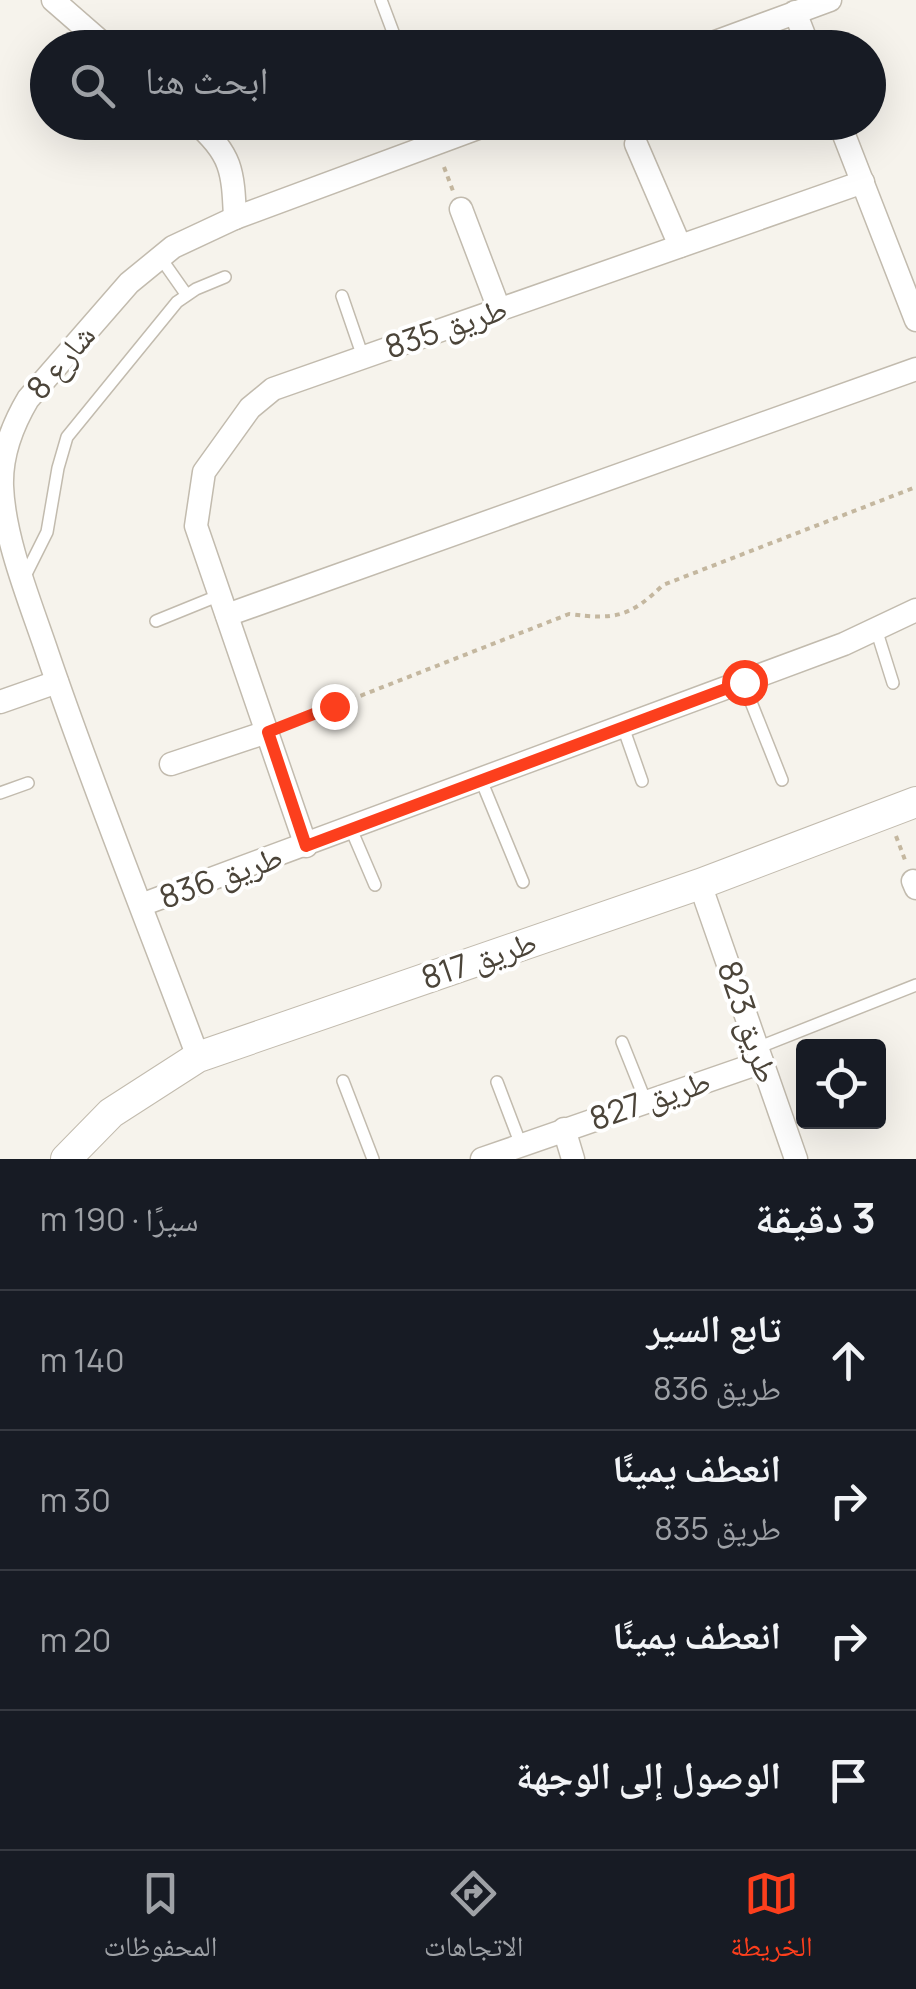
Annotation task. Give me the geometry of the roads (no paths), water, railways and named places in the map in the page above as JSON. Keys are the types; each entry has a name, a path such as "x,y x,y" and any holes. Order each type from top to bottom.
{"street":[{"path":"53,0 87,30"},
{"path":"747,30 830,0"},
{"path":"795,12 802,30"},
{"path":"215,140 226,156 233,179 235,218"},
{"name":"شارع 8","path":"198,1057 57,682 23,580 2,489 3,445 28,399 129,283 159,256 235,218 417,140"},
{"path":"846,140 916,320"},
{"path":"636,144 680,246"},
{"name":"طريق 835","path":"306,846 196,526 204,472 250,408 272,389 863,182"},
{"path":"460,209 500,310"},
{"path":"224,605 916,369"},
{"name":"طريق 836","path":"141,906 744,682 916,610"},
{"path":"0,702 57,682"},
{"path":"170,764 268,732"},
{"name":"طريق 817","path":"66,1159 111,1113 198,1057 700,884 916,802"},
{"name":"طريق 823","path":"700,884 796,1159"},
{"name":"طريق 827","path":"482,1159 646,1102 760,1055"},
{"path":"564,1129 573,1159"}],"lane":[{"path":"381,0 392,30"},
{"path":"159,256 186,294"},
{"path":"23,580 46,532 67,437 169,310 186,294 224,278"},
{"path":"342,296 363,357"},
{"path":"156,620 224,605"},
{"path":"876,629 893,683"},
{"path":"744,682 782,780"},
{"path":"622,727 642,781"},
{"path":"481,780 522,882"},
{"path":"0,793 28,782"},
{"path":"352,829 375,885"},
{"path":"760,1055 916,985"},
{"path":"622,1042 646,1102"},
{"path":"343,1081 373,1159"},
{"path":"497,1082 521,1145"}]}
